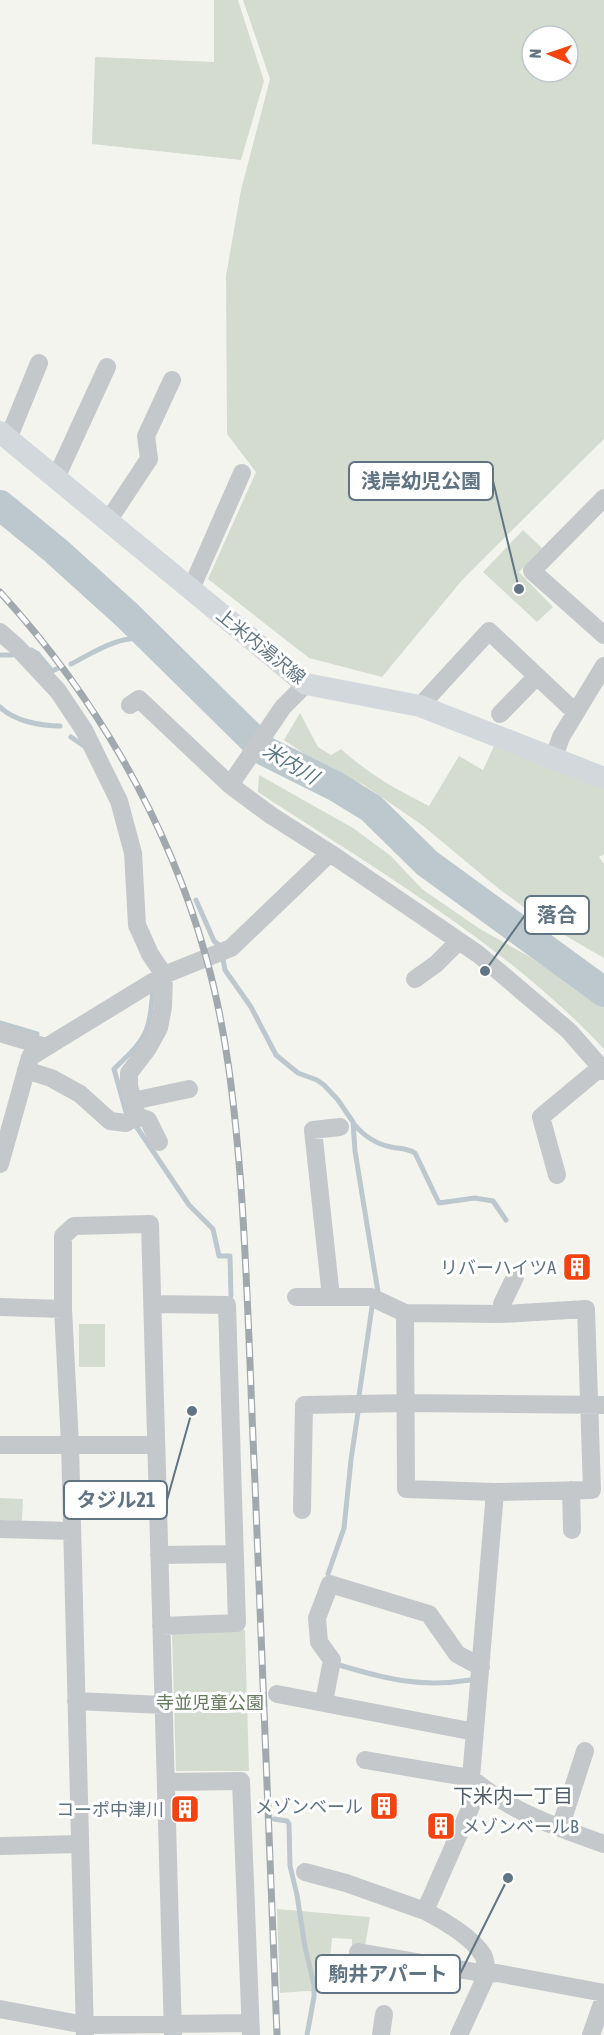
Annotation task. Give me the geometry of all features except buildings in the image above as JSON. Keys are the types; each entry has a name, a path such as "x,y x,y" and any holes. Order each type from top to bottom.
{"main road":[{"name":"上米内湯沢線","path":"4,435 306,684 420,706 553,760 604,778"}],"street":[{"path":"4,435 39,363"},
{"path":"56,478 107,367"},
{"path":"108,521 149,459 146,436 172,380"},
{"path":"191,589 243,473"},
{"path":"604,498 532,572 604,635"},
{"path":"420,706 489,631 575,712"},
{"path":"0,632 57,691 84,730 119,801 133,853 137,926 150,954 164,975 163,1007 159,1028 148,1048 129,1073 129,1086 135,1108 147,1120 159,1142"},
{"path":"553,760 561,737 604,666"},
{"path":"500,714 537,676"},
{"path":"234,777 283,707 306,684"},
{"path":"130,705 140,699 234,777 272,816 459,940 569,1030 603,1069 541,1117 557,1175"},
{"path":"0,1164 30,1057 164,975 231,948 330,853"},
{"path":"415,979 436,964 459,940"},
{"path":"0,1033 46,1047"},
{"path":"26,1070 51,1078 80,1094 110,1121 126,1123 135,1108 189,1089"},
{"path":"331,1297 313,1130 340,1127"},
{"path":"85,2030 70,1444 63,1309 63,1236 74,1226 150,1224 173,2029"},
{"path":"502,1314 502,1305 515,1277"},
{"path":"296,1297 371,1297 405,1313 502,1314 586,1309 596,1405 592,1490 495,1492 406,1489 405,1313"},
{"path":"152,1304 227,1305 237,1623 161,1626"},
{"path":"0,1307 63,1309"},
{"path":"302,1510 304,1405 406,1403 596,1405"},
{"path":"0,1445 156,1445"},
{"path":"571,1491 572,1530"},
{"path":"425,1911 476,1782 475,1732 495,1492"},
{"path":"0,1529 71,1532"},
{"path":"159,1555 235,1554"},
{"path":"324,1702 332,1660 319,1642 317,1618 330,1584 429,1614 457,1654 481,1667"},
{"path":"278,1694 475,1732"},
{"path":"76,1701 162,1705"},
{"path":"560,1828 585,1751"},
{"path":"365,1760 476,1782 536,1819 604,1844"},
{"path":"0,2009 85,2030 251,2029 241,1781 166,1782"},
{"path":"0,1846 80,1844"},
{"path":"305,1872 346,1883 425,1911 467,1938 483,1954 487,1974 459,2035"},
{"path":"358,1952 487,1974 497,1973 604,1993"},
{"path":"591,2035 604,1998"},
{"path":"381,2035 384,2014"}],"green space":[{"path":"214,0 238,0 264,81 241,160 92,144 95,57 214,62"},
{"path":"243,0 604,0 604,439 463,579 382,677 309,658 208,579 256,472 227,434 226,276 241,190 270,79"},
{"path":"523,530 542,548 519,572 553,607 537,622 483,572"},
{"path":"300,713 318,747 331,755 341,749 361,766 405,794 429,806 459,756 483,770 494,746 604,789 604,854 599,857 604,864 604,958 552,928 499,889 422,825 364,785 322,766 284,740"},
{"path":"259,775 353,828 391,856 422,889 480,929 530,957 604,1007 604,1049 526,976 483,943 394,880 258,792"},
{"path":"79,1324 105,1324 105,1367 79,1367"},
{"path":"0,1498 23,1499 22,1521 0,1520"},
{"name":"寺並児童公園","path":"245,1630 249,1771 176,1771 172,1633"},
{"path":"277,1909 370,1917 365,1947 352,1945 352,1939 332,1938 330,1960 347,1962 343,1993 307,1991 280,1993"}],"waterway":[{"name":"米内川","path":"0,505 55,550 128,616 265,751 335,786 371,808 427,863 604,992"},
{"path":"71,664 118,641 150,639"},
{"path":"31,650 38,654 52,671 61,667"},
{"path":"0,655 12,655"},
{"path":"0,707 28,722 60,726"},
{"path":"71,737 84,746"},
{"path":"196,900 214,941 219,945"},
{"path":"223,959 225,970 251,1007 276,1055 298,1073 324,1085 353,1122 355,1151 378,1292"},
{"path":"126,1112 114,1069 144,1035 150,1017 153,990"},
{"path":"0,1023 37,1034"},
{"path":"134,1123 189,1205 213,1229 219,1256 230,1256 231,1296"},
{"path":"354,1124 366,1135 385,1146 406,1149 415,1153 439,1203 475,1198 493,1201 506,1220"},
{"path":"359,1396 372,1307"},
{"path":"328,1574 344,1528 358,1412"},
{"path":"339,1665 404,1681 435,1683 470,1680"},
{"path":"274,1819 287,1821 289,1824 290,1866 314,1985 307,2035"}],"railway":[{"path":"0,592 35,632 97,717 149,809 190,907 206,957 219,1011 235,1119 245,1251 277,2035"}],"place":[{"name":"浅岸幼児公園","path":"519,589"},
{"name":"落合","path":"485,971"},
{"name":"リバーハイツA","path":"577,1267"},
{"name":"タジル21","path":"192,1411"},
{"name":"メゾンベール","path":"384,1806"},
{"name":"コーポ中津川","path":"185,1809"},
{"name":"メゾンベールB","path":"441,1826"},
{"name":"駒井アパート","path":"508,1878"}],"district":[{"name":"下米内一丁目","path":"513,1795"}]}
